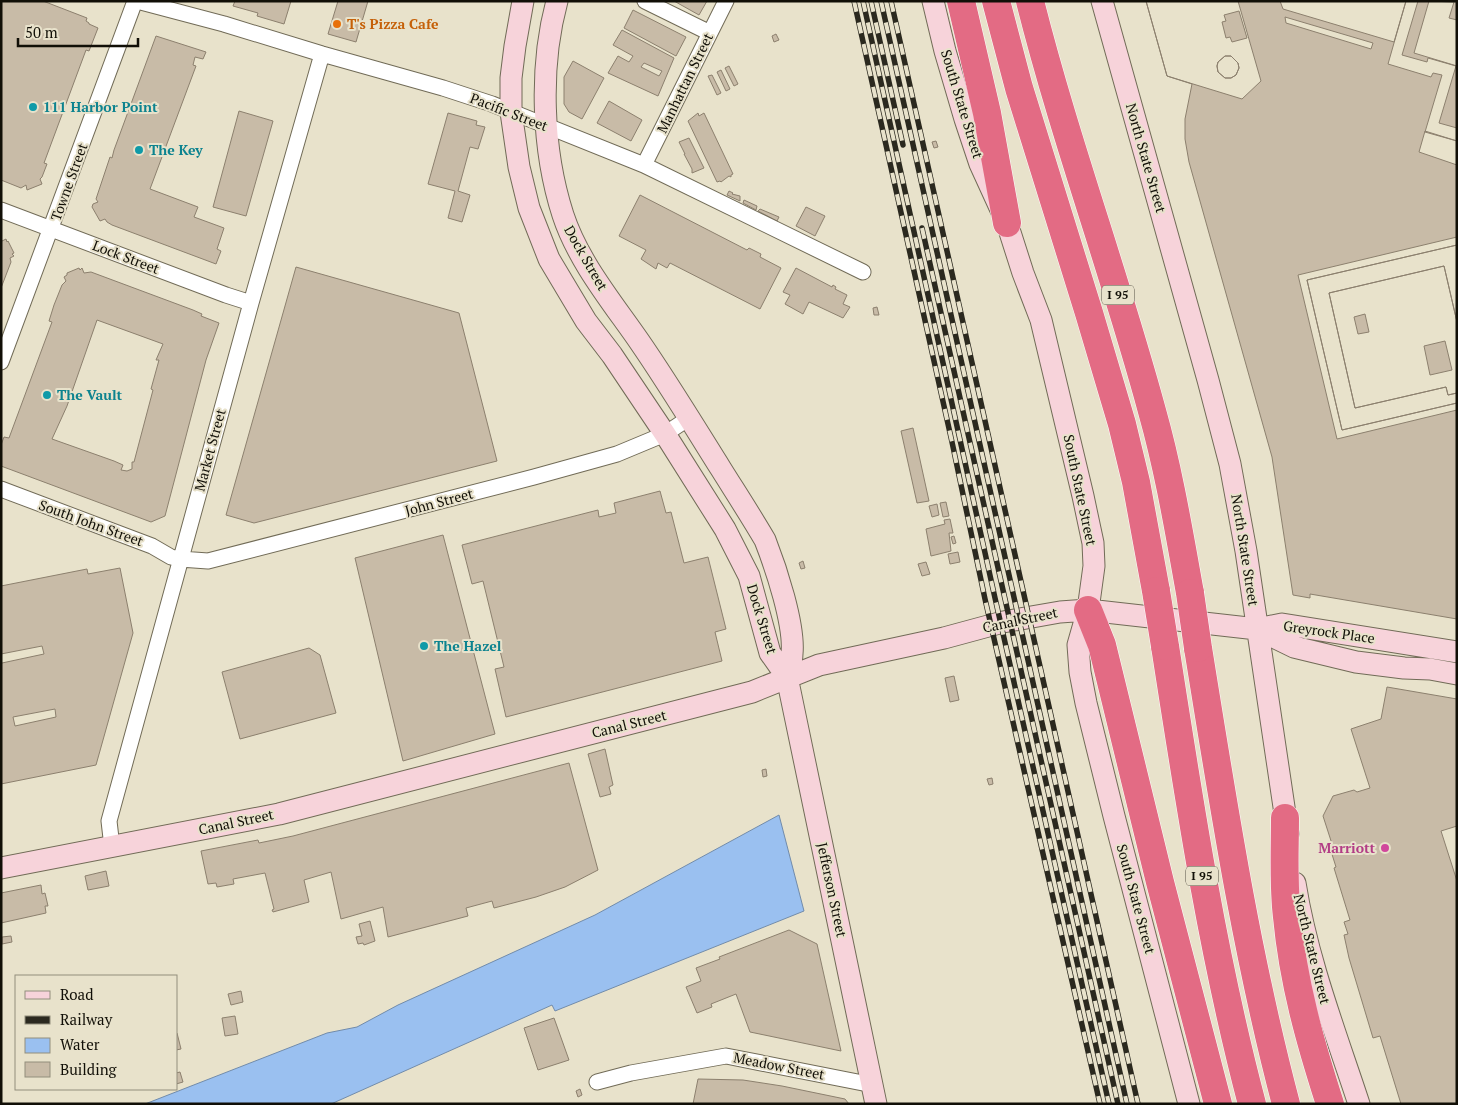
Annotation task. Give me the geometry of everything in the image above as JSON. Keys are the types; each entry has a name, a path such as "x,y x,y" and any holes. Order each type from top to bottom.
{"highway":[{"path":"961,1 987,113 1007,223"},
{"name":"I 95","path":"996,1 1019,88 1122,424 1140,502 1156,591 1207,904 1220,971 1252,1104"},
{"name":"I 95","path":"1030,1 1051,79 1153,414 1190,593 1240,900 1263,1014 1286,1104"},
{"path":"1088,610 1102,645 1162,891 1218,1104"},
{"path":"1285,818 1285,884 1292,954 1305,1022 1330,1104"}],"street":[{"name":"Pacific Street","path":"136,1 224,24 443,88 511,112 644,165 863,272"},
{"name":"Towne Street","path":"1,362 136,1"},
{"name":"Dock Street","path":"523,1 511,78 511,112 519,167 529,208 549,259 586,321 612,355 665,434 741,557 757,601 770,653 787,677"},
{"name":"Dock Street","path":"557,1 546,71 547,127 555,181 563,215 587,265 689,418 755,523 772,557 785,603 792,638 792,655 787,677"},
{"path":"644,1 710,32"},
{"name":"Manhattan Street","path":"644,165 726,1"},
{"name":"South State Street","path":"933,1 945,51 980,164 1007,223 1041,320 1083,496 1094,555 1094,578 1088,610 1078,645 1080,672 1086,703 1189,1104"},
{"name":"North State Street","path":"1102,1 1223,436 1241,523 1303,927 1319,985 1359,1104"},
{"name":"Market Street","path":"112,846 109,821 251,303 322,54"},
{"name":"Lock Street","path":"1,210 217,292 251,303"},
{"name":"John Street","path":"180,559 199,561 218,559 534,478 617,454 665,434 689,418"},
{"name":"South John Street","path":"1,489 152,546 171,557 180,559"},
{"name":"Canal Street","path":"1,868 184,833 311,806 752,692 819,666 944,638 1003,622 1060,612 1088,610 1257,628"},
{"name":"Greyrock Place","path":"1257,628 1282,624 1457,652"},
{"name":"Greyrock Place","path":"1257,628 1294,648 1356,662 1430,669 1457,674"},
{"name":"Jefferson Street","path":"787,677 874,1094"},
{"name":"Meadow Street","path":"597,1082 726,1056 874,1094"}],"water":[{"path":"779,815 804,911 555,1011 552,1005 331,1104 145,1104 327,1033 357,1027 398,1005 595,915"}],"building":[{"name":"111 Harbor Point","path":"1,1 43,1 87,18 86,21 89,24 98,28 89,51 86,50 44,163 47,164 40,179 42,184 27,190 26,185 21,188 1,180"},
{"path":"235,1 291,1 284,24 257,16 258,13 233,6"},
{"path":"338,1 368,1 356,42 328,34"},
{"path":"674,1 707,1 699,15"},
{"path":"1146,1 1280,1 1283,9 1394,42 1406,1 1457,1 1457,141 1425,131 1419,152 1457,165 1457,619 1310,594 1310,598 1293,595 1272,457 1189,162 1185,139 1185,119 1192,84 1167,76","holes":["1285,17 1373,43 1371,49 1286,23","1225,56 1231,56 1238,63 1239,68 1236,75 1231,78 1225,78 1218,72 1218,62"]},
{"path":"1146,1 1238,1 1261,81 1242,99 1167,76","holes":["1239,11 1247,38 1232,42 1230,37 1226,38 1222,22 1226,21 1224,15","1225,56 1231,56 1238,63 1239,68 1236,75 1231,78 1225,78 1218,72 1218,62"]},
{"path":"1406,1 1418,1 1402,55 1427,62 1428,58 1456,66 1439,123 1457,128 1457,141 1425,132 1442,75 1433,73 1431,77 1388,64"},
{"path":"1429,1 1454,2 1449,18 1457,20 1457,66 1414,53"},
{"path":"633,10 686,37 676,56 624,28"},
{"path":"622,30 674,58 658,96 608,73 618,56 629,62 633,56 613,45","holes":["644,63 662,71 659,76 641,67"]},
{"path":"776,34 779,40 774,42 772,36"},
{"name":"The Key","path":"156,36 206,52 203,59 195,57 193,65 196,66 150,189 198,207 194,217 224,228 217,249 221,251 216,264 112,225 105,219 100,221 92,207 93,204 98,202 96,199 110,157 112,158"},
{"path":"573,61 604,78 582,119 569,112 564,104 564,77"},
{"path":"729,66 738,84 734,86 725,68"},
{"path":"721,70 730,89 726,91 717,72"},
{"path":"712,75 721,93 717,95 708,76"},
{"path":"609,101 642,120 631,141 597,123"},
{"path":"239,111 273,121 246,216 213,207"},
{"path":"448,113 477,121 476,125 485,127 478,149 470,147 458,191 470,195 462,222 448,218 455,191 428,184"},
{"path":"698,113 699,116 704,113 733,174 721,182 717,182 688,121"},
{"path":"689,138 704,168 692,173 692,169 679,142"},
{"path":"936,141 938,147 934,148 932,142"},
{"path":"729,191 740,196 740,201 727,195"},
{"path":"640,195 747,250 749,248 761,254 760,257 781,268 760,309 670,263 667,268 658,263 656,269 641,259 646,250 619,236"},
{"path":"744,200 757,206 756,210 743,203"},
{"path":"806,207 825,216 815,236 796,226"},
{"path":"760,209 779,217 777,221 758,211"},
{"path":"1457,237 1457,245 1307,280 1342,430 1457,403 1457,410 1337,439 1298,275"},
{"path":"1,239 2,241 6,239 8,241 14,256 10,258 11,262 1,288"},
{"path":"1457,245 1457,322 1444,266 1329,293 1355,408 1446,387 1448,395 1457,393 1457,403 1342,430 1307,280"},
{"path":"1444,266 1457,322 1457,393 1448,395 1446,387 1355,408 1329,293","holes":["1365,314 1369,332 1358,334 1354,317","1445,341 1452,370 1430,375 1424,346"]},
{"path":"296,267 459,313 497,461 254,523 226,515"},
{"name":"The Vault","path":"82,268 84,273 91,272 193,310 202,314 201,316 219,323 206,360 165,516 151,522 1,466 1,445 4,437 9,438 52,322 49,321 62,285 66,281 64,277 67,273","holes":["97,320 163,344 156,360 159,360 151,389 153,390 134,462 132,462 132,469 127,471 121,470 123,465 52,439 67,406"]},
{"path":"796,268 832,287 833,285 836,287 835,289 847,295 843,304 850,307 843,318 809,302 803,314 785,304 790,295 783,292"},
{"path":"877,307 879,315 874,315 873,308"},
{"path":"913,428 929,501 917,503 901,431"},
{"path":"660,491 666,513 671,512 684,563 708,557 726,629 715,632 722,661 506,717 495,669 504,667 483,581 472,584 462,545 598,510 599,517 616,513 614,503"},
{"path":"946,502 949,516 943,517 940,503"},
{"path":"937,504 939,515 932,517 929,506"},
{"path":"950,519 953,533 949,533 951,551 931,556 926,529 945,524 944,520"},
{"name":"The Hazel","path":"443,535 495,734 403,761 355,558"},
{"path":"954,536 956,543 953,544 951,537"},
{"path":"958,552 960,562 950,564 948,554"},
{"path":"803,561 805,568 801,569 799,563"},
{"path":"926,562 930,574 922,576 918,564"},
{"path":"120,568 133,633 96,765 1,784 1,662 44,654 42,646 1,654 1,586 87,569 88,574","holes":["55,709 56,717 15,726 13,717"]},
{"path":"309,648 320,655 336,713 240,739 222,672"},
{"path":"954,676 959,700 950,702 945,678"},
{"path":"1387,687 1457,699 1457,826 1441,831 1457,881 1457,1104 1401,1104 1380,1036 1373,1038 1349,958 1344,935 1348,934 1344,922 1350,920 1334,868 1336,867 1330,848 1333,847 1323,816 1333,796 1370,788 1351,729 1381,719"},
{"path":"605,749 613,785 609,787 611,794 600,797 588,754"},
{"path":"569,763 598,870 565,887 536,897 494,908 492,901 466,908 468,916 388,937 383,907 341,919 331,872 304,880 309,902 273,912 272,910 274,909 265,873 233,879 234,884 217,887 216,883 208,884 201,851 258,840 259,843 293,836"},
{"path":"766,769 767,776 763,777 762,770"},
{"path":"992,778 993,784 989,785 987,779"},
{"path":"106,871 109,886 88,890 85,876"},
{"path":"41,885 42,894 45,893 48,906 45,906 46,913 1,923 1,893"},
{"path":"370,921 375,941 364,945 363,943 358,944 356,937 362,936 359,924"},
{"path":"789,930 817,944 841,1051 750,1032 736,994 711,1004 712,1007 697,1013 686,987 701,981 696,968"},
{"path":"11,936 12,942 2,944 2,937"},
{"path":"241,991 243,1002 231,1005 228,994"},
{"path":"235,1016 238,1034 225,1036 222,1018"},
{"path":"554,1018 569,1060 538,1070 524,1028"},
{"path":"178,1037 181,1049 178,1050"},
{"path":"178,1072 180,1072 183,1082 178,1083"},
{"path":"698,1079 743,1080 782,1086 845,1099 849,1104 693,1104"},
{"path":"580,1089 582,1095 578,1097 576,1091"}],"railway":[{"path":"854,1 985,599 1100,1104"},
{"path":"863,1 1109,1104"},
{"path":"871,1 903,145"},
{"path":"881,1 1127,1104"},
{"path":"891,1 1138,1104"},
{"path":"922,228 1118,1104"}],"place":[{"name":"T's Pizza Cafe","path":"337,24"},
{"name":"111 Harbor Point","path":"33,107"},
{"name":"The Key","path":"139,150"},
{"name":"The Vault","path":"47,395"},
{"name":"The Hazel","path":"424,646"},
{"name":"Marriott","path":"1385,848"}]}
